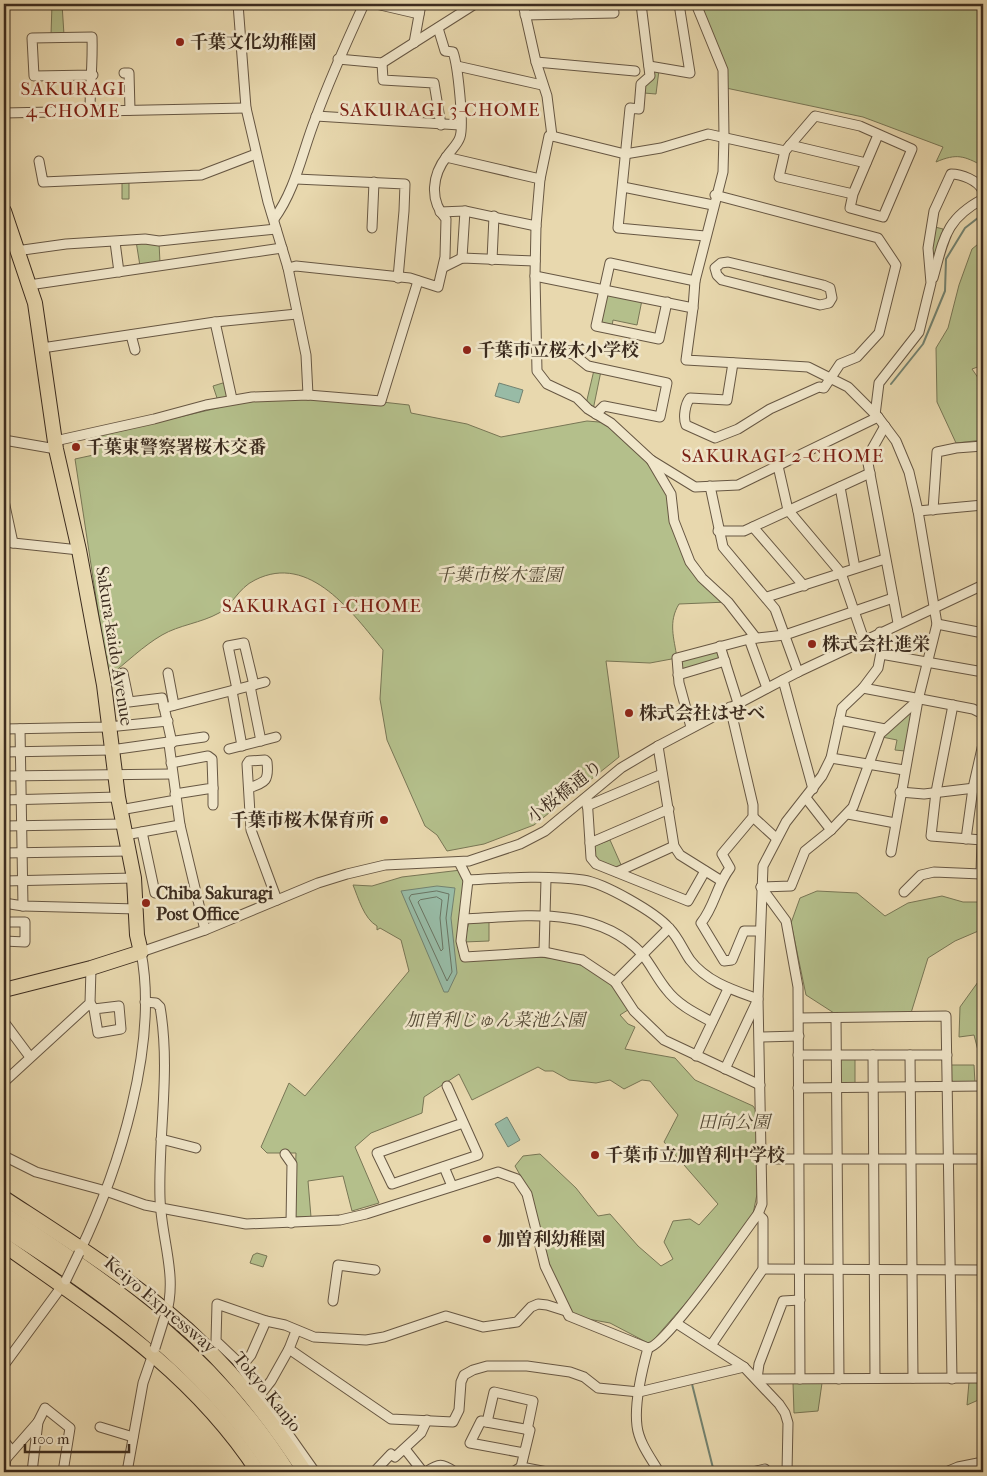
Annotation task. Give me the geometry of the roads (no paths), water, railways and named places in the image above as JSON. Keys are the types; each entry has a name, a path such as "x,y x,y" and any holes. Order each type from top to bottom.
{"highway":[{"name":"Sakura-kaido Avenue","path":"5,219 35,302 56,445 79,550 104,685 119,804 134,878 141,952"},
{"path":"4,990 91,968 141,952"},
{"name":"Tokyo Kanjo","path":"4,1198 80,1250 166,1314 237,1381 263,1412 304,1472"},
{"name":"Keiyo Expressway","path":"4,1214 107,1283 178,1340 244,1410 288,1472"},
{"name":"Keiyo Expressway","path":"4,1229 92,1288 169,1351 232,1415 274,1472"},
{"path":"4,1245 65,1283 154,1351 221,1421 258,1472"}],"street":[{"path":"238,4 246,108 256,154 288,268 298,314 306,355 308,395"},
{"path":"274,219 285,203 296,179 316,116 338,60 364,4"},
{"path":"376,4 419,14"},
{"path":"414,42 421,4"},
{"path":"338,60 382,63 476,4"},
{"path":"523,4 536,62 547,96 552,136"},
{"path":"570,4 571,14"},
{"path":"525,15 614,13 613,4"},
{"path":"641,4 650,76 641,84 639,109 630,108 618,228 705,236"},
{"path":"649,66 690,74 679,4"},
{"path":"696,4 723,70 723,172 715,195 698,264 686,360 808,367 848,387 877,416 896,441 909,472 918,511 937,624 918,700 900,792 891,852"},
{"path":"288,268 296,266 410,278 438,287 444,267 446,219 440,212 434,194 435,177 461,136 458,66 453,52 445,51 438,28"},
{"path":"90,111 90,87 93,75 92,36 32,38 34,76 93,75"},
{"path":"536,62 635,71"},
{"path":"382,63 383,80 434,84 441,125"},
{"path":"458,66 542,85"},
{"path":"129,73 130,110"},
{"path":"4,113 246,108"},
{"path":"316,116 460,125"},
{"path":"853,194 779,177 788,148 815,116 860,126 912,149 883,217 850,208 853,194 878,135"},
{"path":"552,136 625,154 661,148 708,134 866,163"},
{"path":"552,136 549,136 540,178 535,261 538,371 547,384 577,398 596,414 611,423 651,460 695,487 738,485 877,416"},
{"path":"39,161 43,182 201,175 256,154"},
{"path":"446,157 540,178"},
{"path":"931,283 928,248 934,211 950,174 960,174 981,187 983,191"},
{"path":"296,179 404,184 404,211 398,278"},
{"path":"372,228 374,182"},
{"path":"623,187 713,205"},
{"path":"715,195 878,238 896,264 879,333 857,357 840,364 824,388 818,387 770,409 738,429 715,438 686,425 684,420 687,401 690,398 727,400 733,363"},
{"path":"877,416 879,383 919,332 946,231 964,209 983,199"},
{"path":"440,212 465,211 536,226"},
{"path":"462,258 465,211"},
{"path":"492,260 494,216"},
{"path":"16,251 66,244 145,239 160,241 276,229"},
{"path":"115,242 119,272"},
{"path":"29,285 282,248"},
{"path":"444,267 462,258 535,261"},
{"path":"667,302 659,339 596,326 610,262 695,281"},
{"path":"728,262 823,285 830,288 832,298 829,303 820,305 784,296 722,280 717,275 715,268 721,263 728,262"},
{"path":"698,264 715,268"},
{"path":"535,276 693,308"},
{"path":"4,440 56,445 232,399 308,395 381,400 418,281"},
{"path":"42,348 215,322 298,314"},
{"path":"215,322 232,399"},
{"path":"132,335 135,350"},
{"path":"537,346 573,354 588,366 667,384 660,416 604,406 596,414"},
{"path":"885,426 867,458 898,623"},
{"path":"933,510 937,452 956,448 983,446"},
{"path":"651,460 670,494 674,521 690,562 702,578 728,602 753,638 767,688"},
{"path":"778,466 788,510 841,573 864,640"},
{"path":"718,531 744,531 870,473"},
{"path":"710,486 718,531 723,547 767,597 775,609 798,672"},
{"path":"840,487 855,568"},
{"path":"4,501 8,543 79,550"},
{"path":"918,511 983,505"},
{"path":"753,527 804,586"},
{"path":"767,597 885,559"},
{"name":"小桜橋通り","path":"141,952 205,930 318,883 385,865 459,862 493,854 520,844 545,831 587,801 621,768 691,727 898,623 983,584"},
{"path":"691,727 678,675 677,658 753,638 785,635 893,598"},
{"path":"937,624 983,634"},
{"path":"4,1156 36,1172 161,1208 246,1224 291,1223 353,1217 498,1172 517,1179 527,1194 545,1266 566,1311 576,1320 647,1347 659,1342 676,1323 758,1214 762,1204 758,999 759,932 763,866 786,822 813,789 831,758 842,708 863,688 878,668 884,642 880,632"},
{"path":"242,746 228,646 244,643 261,741"},
{"path":"720,646 734,705 753,805 753,818 722,854 730,868 720,880 712,899 711,911 701,923 724,961 732,960 744,931 759,932"},
{"path":"881,654 983,672"},
{"path":"678,675 725,661"},
{"path":"123,673 129,702 162,698 168,721 172,774 180,825 205,930"},
{"path":"168,674 174,705"},
{"path":"784,680 813,789"},
{"path":"164,708 265,682"},
{"path":"863,688 973,709 983,714"},
{"path":"761,887 790,886 805,851 831,830 853,807 880,734 918,700"},
{"path":"904,892 921,875 934,872 981,874 982,840 931,836 936,792 953,705"},
{"path":"839,720 885,729"},
{"path":"4,729 108,727 168,721"},
{"path":"20,729 24,906"},
{"path":"4,752 111,750 204,737"},
{"path":"229,749 276,737"},
{"path":"966,839 973,788 983,744"},
{"path":"658,746 674,846 680,855 720,880"},
{"path":"171,763 211,757 213,805"},
{"path":"831,758 904,770"},
{"path":"4,776 172,774"},
{"path":"662,774 587,801 592,858 596,864 688,901 706,871"},
{"path":"900,792 924,794 983,786"},
{"path":"4,800 119,804 175,797 213,788"},
{"path":"249,788 251,830 278,900"},
{"path":"806,798 831,830"},
{"path":"590,843 669,809"},
{"path":"848,814 895,823"},
{"path":"753,818 776,838"},
{"path":"4,826 124,829 142,832 180,825"},
{"path":"142,832 154,893"},
{"path":"617,872 674,846"},
{"path":"4,853 129,851"},
{"path":"459,862 468,880 462,941 465,956 544,952 582,960 615,982 634,1011 664,1040 760,1085"},
{"path":"4,881 134,878"},
{"path":"468,880 546,878 585,880 647,910 670,928 691,960 702,972 728,989 758,999"},
{"path":"544,952 546,878"},
{"path":"761,887 786,921 798,988 800,1379"},
{"path":"4,903 24,906 137,910"},
{"path":"465,919 545,915 576,919 613,932 631,944 643,956 676,1000 712,1022"},
{"path":"4,922 26,922 25,942 4,941"},
{"path":"615,982 670,928"},
{"path":"4,1365 65,1283 106,1191 120,1152 133,1099 141,1051 145,978 141,952"},
{"path":"4,1082 30,1057 92,1006 91,968"},
{"path":"696,1056 728,989"},
{"path":"725,1069 758,999"},
{"path":"127,1472 143,1383 166,1314 171,1278 161,1208 164,1052 162,1015 160,1007 156,1003 145,1002"},
{"path":"799,1018 946,1016 952,1378"},
{"path":"836,1018 838,1379"},
{"path":"4,1022 30,1057"},
{"path":"760,1037 798,1036"},
{"path":"798,1055 947,1055"},
{"path":"873,1055 875,1378"},
{"path":"910,1055 913,1378"},
{"path":"446,1086 478,1155 392,1184 377,1153 463,1123"},
{"path":"798,1088 983,1086"},
{"path":"161,1139 196,1148"},
{"path":"285,1154 292,1164 291,1223"},
{"path":"762,1160 983,1160"},
{"path":"444,1167 452,1186"},
{"path":"712,1344 763,1269 763,1219 758,1214"},
{"path":"334,1300 338,1265 376,1270"},
{"path":"763,1269 799,1271 983,1270"},
{"path":"757,1379 759,1364 783,1301 800,1300"},
{"path":"315,1472 241,1367 216,1341 217,1304 266,1321 285,1325 314,1338 366,1340 384,1337 446,1316 483,1327 517,1322 531,1307 538,1304 566,1311"},
{"path":"241,1367 251,1355 266,1321"},
{"path":"676,1323 712,1344 744,1367 757,1379 785,1413 788,1423 786,1472"},
{"path":"260,1395 271,1381 289,1349 296,1331"},
{"path":"647,1347 639,1392 637,1426 644,1447 659,1472"},
{"path":"289,1349 391,1419 453,1422 458,1410 461,1382 464,1375 487,1366 527,1366 570,1372 584,1378 598,1388 639,1392 744,1367"},
{"path":"757,1379 983,1378"},
{"path":"487,1422 494,1392 533,1401 527,1430"},
{"path":"4,1472 5,1460 38,1422 45,1408 70,1428 63,1472"},
{"path":"374,1472 391,1454 395,1458 421,1433 427,1420"},
{"path":"524,1453 470,1443 481,1421 530,1430 524,1453 517,1470 547,1472"},
{"path":"32,1472 38,1422"},
{"path":"100,1427 133,1437"},
{"path":"4,1441 12,1451"},
{"path":"405,1448 423,1472"},
{"path":"946,1472 958,1467 983,1462"},
{"path":"426,1472 438,1464 444,1464 455,1472"},
{"path":"752,1472 765,1469"}],"water":[{"path":"499,383 523,390 519,403 495,396"},
{"path":"437,886 455,888 451,918 457,973 448,992 444,992 401,891"},
{"path":"507,1117 520,1140 508,1147 495,1124"}],"waterway":[{"path":"891,384 923,344 945,291 946,259 965,228 983,214"},
{"path":"692,1384 714,1472"}],"place":[{"name":"千葉文化幼稚園","path":"180,42"},
{"name":"千葉市立桜木小学校","path":"467,350"},
{"name":"千葉東警察署桜木交番","path":"76,447"},
{"name":"株式会社進栄","path":"812,644"},
{"name":"株式会社はせべ","path":"629,713"},
{"name":"千葉市桜木保育所","path":"384,820"},
{"name":"Chiba Sakuragi Post Office","path":"146,903"},
{"name":"千葉市立加曽利中学校","path":"595,1155"},
{"name":"加曽利幼稚園","path":"487,1239"}],"district":[{"name":"SAKURAGI 4-CHOME","path":"73,100"},
{"name":"SAKURAGI 3-CHOME","path":"440,110"},
{"name":"SAKURAGI 2-CHOME","path":"783,456"},
{"name":"SAKURAGI 1-CHOME","path":"322,606"}],"park label":[{"name":"千葉市桜木霊園","path":"499,575"},
{"name":"加曽利じゅん菜池公園","path":"495,1020"},
{"name":"田向公園","path":"734,1122"}]}
